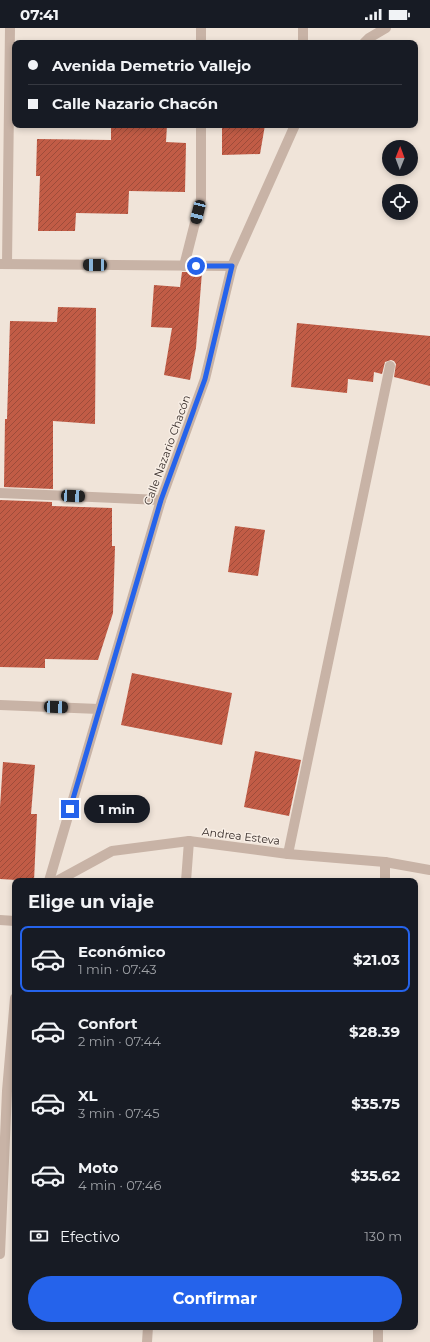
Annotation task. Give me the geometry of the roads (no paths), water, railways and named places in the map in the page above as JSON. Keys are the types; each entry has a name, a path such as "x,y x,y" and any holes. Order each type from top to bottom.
{"street":[{"path":"10,28 4,264 232,266"},
{"path":"201,28 201,40"},
{"path":"303,28 303,40"},
{"path":"367,40 386,28"},
{"path":"184,266 201,199 201,128"},
{"name":"Calle Nazario Chacón","path":"50,878 161,500 205,379 232,266 294,128"},
{"path":"288,854 390,366"},
{"path":"0,492 161,500"},
{"path":"0,705 99,709"},
{"path":"186,878 189,841"},
{"name":"Andrea Esteva","path":"62,878 112,851 189,841 288,854 385,862 430,870"},
{"path":"385,862 385,878"},
{"path":"0,920 12,921"},
{"path":"0,1254 4,1091 12,1023"},
{"path":"147,1342 148,1330"},
{"path":"378,1330 378,1342"}]}
